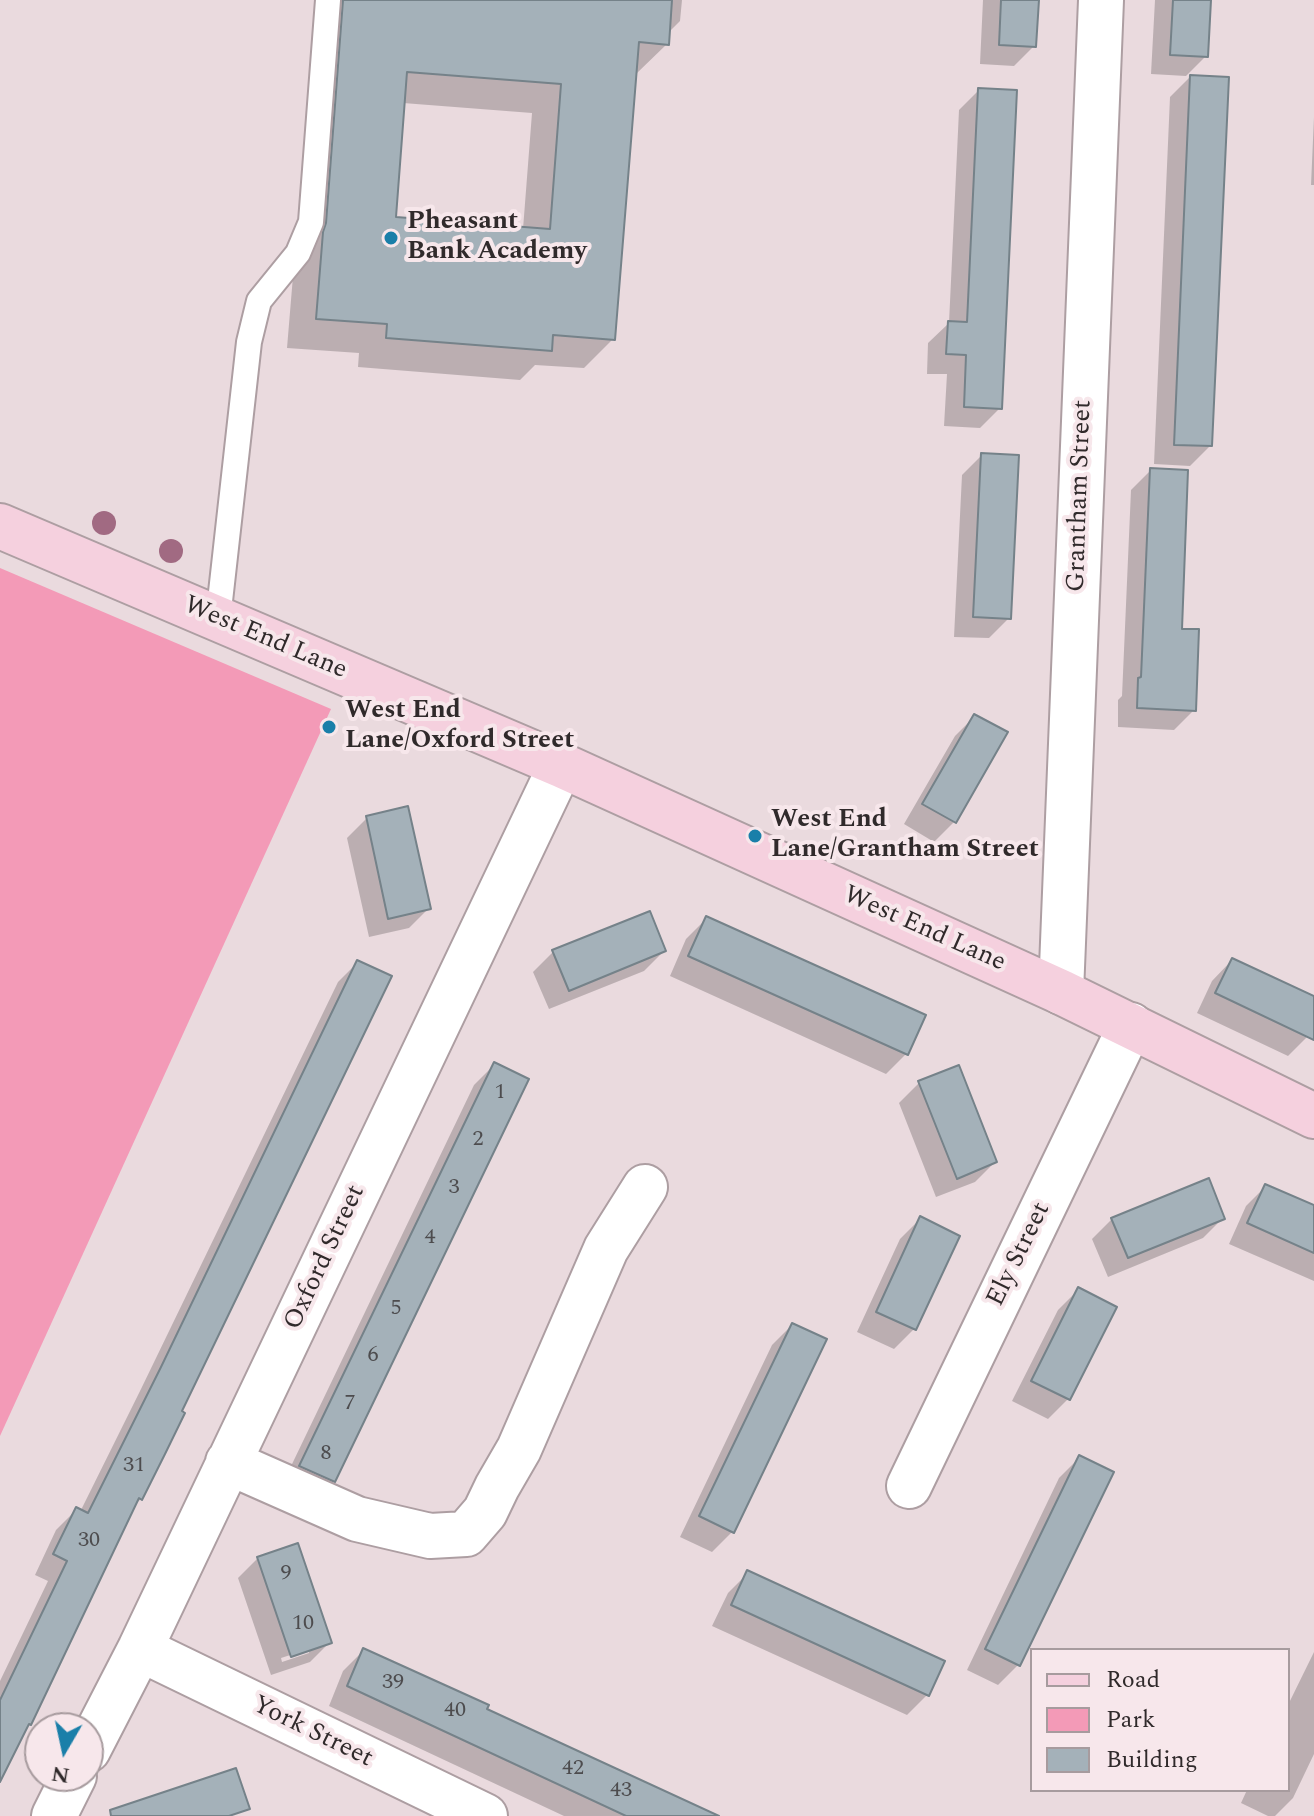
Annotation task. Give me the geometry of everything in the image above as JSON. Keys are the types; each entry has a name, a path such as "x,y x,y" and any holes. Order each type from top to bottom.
{"street":[{"name":"Grantham Street","path":"1061,992 1101,0"},
{"name":"West End Lane","path":"0,526 561,765 1061,992 1314,1116"},
{"name":"Oxford Street","path":"104,1719 561,765"},
{"name":"Ely Street","path":"909,1486 1131,1025"},
{"path":"228,1462 357,1519 430,1536 466,1534 485,1512 519,1449 606,1249 645,1187"},
{"name":"York Street","path":"140,1649 485,1816"},
{"path":"54,1816 66,1792"}],"lane":[{"path":"218,619 249,342 259,301 298,253 311,222 328,0"}],"green space":[{"path":"0,568 331,709 0,1436"}],"building":[{"path":"343,0 672,0 669,45 639,42 615,340 553,335 552,351 386,338 387,324 316,319","holes":["407,72 561,84 550,229 396,217"]},
{"path":"1001,0 1039,0 1036,47 999,45"},
{"path":"1173,0 1211,0 1208,57 1170,55"},
{"path":"1190,75 1229,77 1212,446 1174,445"},
{"path":"978,88 1017,90 1002,409 964,407 966,355 946,354 948,321 967,322"},
{"path":"981,453 1019,455 1011,619 973,617"},
{"path":"1150,468 1188,470 1182,629 1199,629 1196,711 1137,708"},
{"path":"974,714 1008,732 956,823 922,804"},
{"path":"408,806 431,909 388,919 366,816"},
{"path":"650,911 666,951 569,991 552,950"},
{"path":"706,916 926,1015 908,1055 688,956"},
{"path":"1232,958 1314,996 1314,1040 1215,993"},
{"path":"357,960 392,976 182,1411 185,1413 142,1500 139,1498 37,1712 24,1712 24,1734 0,1782 0,1700 67,1561 53,1554 76,1507 88,1513"},
{"path":"494,1062 529,1079 335,1482 299,1466"},
{"path":"959,1065 997,1162 957,1179 918,1081"},
{"path":"1209,1178 1225,1219 1128,1258 1111,1218"},
{"path":"1265,1184 1314,1205 1314,1253 1247,1223"},
{"path":"920,1216 960,1236 916,1330 876,1312"},
{"path":"1078,1287 1117,1307 1070,1400 1031,1381"},
{"path":"792,1323 827,1339 734,1533 699,1516"},
{"path":"1079,1455 1114,1472 1020,1666 985,1649"},
{"path":"298,1543 332,1643 291,1657 257,1557"},
{"path":"747,1570 945,1661 929,1696 731,1605"},
{"path":"363,1648 719,1816 626,1816 347,1686"},
{"path":"236,1768 250,1809 229,1816 111,1816 110,1810"}],"place":[{"name":"Pheasant Bank Academy","path":"391,238"},
{"name":"West End Lane/Oxford Street","path":"329,727"},
{"name":"West End Lane/Grantham Street","path":"755,836"}]}
